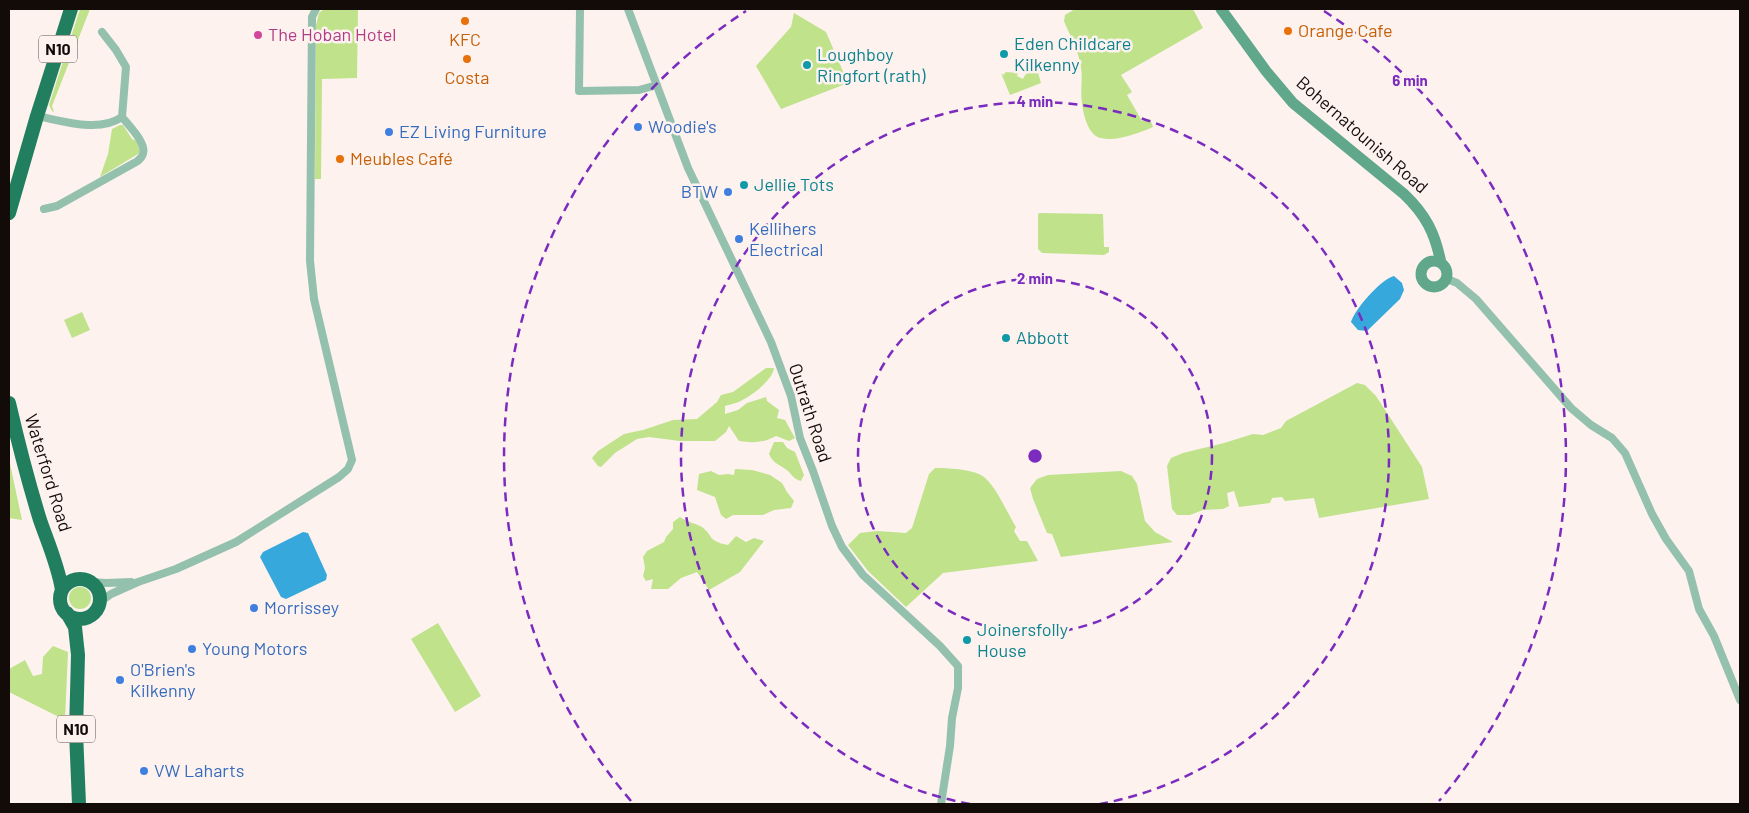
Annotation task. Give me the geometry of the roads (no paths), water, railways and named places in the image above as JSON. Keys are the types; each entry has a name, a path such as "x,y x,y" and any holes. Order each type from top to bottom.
{"highway":[{"name":"N10","path":"9,213 71,9"},
{"name":"Waterford Road","path":"9,403 30,486 53,553 62,590"},
{"name":"Waterford Road","path":"53,553 72,573 87,580"},
{"name":"N10","path":"78,655 86,626 96,608 98,591 87,580"},
{"path":"62,590 71,581 87,580"},
{"name":"N10","path":"62,590 60,602 75,627 78,655 76,723 80,804"},
{"path":"67,613 72,617 83,618 96,608"}],"street":[{"path":"96,608 111,594 138,582 176,569 236,542 338,477 348,469 352,460 314,299 310,261 312,17 316,9"},
{"path":"580,9 579,91 639,90 657,84"},
{"name":"Outrath Road","path":"631,9 688,168 771,342 791,396 800,438 832,526 842,547 863,575 940,646 958,666 958,688 940,804"},
{"name":"Bohernatounish Road","path":"1221,9 1266,71 1294,103 1418,207 1427,220 1437,244 1436,262 1423,268 1421,274 1423,282 1436,288 1443,285 1447,279"},
{"path":"44,209 56,206 136,162 142,156 144,150 143,144 122,117 126,67 102,32"},
{"path":"37,116 82,124 103,125 114,122 122,117"},
{"path":"1436,262 1448,272 1447,279 1457,283 1476,299 1571,408 1612,438 1625,453 1652,514 1666,539 1689,571 1699,609 1714,636 1740,700"},
{"path":"87,580 122,584 138,582"}],"water":[{"path":"1394,276 1402,283 1404,290 1400,299 1367,331 1358,330 1351,322 1357,310 1375,289"},
{"path":"303,532 308,533 327,575 326,580 286,599 281,597 260,557 263,552"}],"place":[{"name":"KFC","path":"465,21"},
{"name":"Orange Cafe","path":"1288,31"},
{"name":"The Hoban Hotel","path":"258,35"},
{"name":"Eden Childcare Kilkenny","path":"1004,54"},
{"name":"Costa","path":"467,59"},
{"name":"Loughboy Ringfort (rath)","path":"807,65"},
{"name":"Woodie's","path":"638,127"},
{"name":"EZ Living Furniture","path":"389,132"},
{"name":"Meubles Café","path":"340,159"},
{"name":"Jellie Tots","path":"744,185"},
{"name":"BTW","path":"728,192"},
{"name":"Kellihers Electrical","path":"739,239"},
{"name":"Abbott","path":"1006,338"},
{"name":"Morrissey","path":"254,608"},
{"name":"Joinersfolly House","path":"967,640"},
{"name":"Young Motors","path":"192,649"},
{"name":"O'Brien's Kilkenny","path":"120,680"},
{"name":"VW Laharts","path":"144,771"}]}
